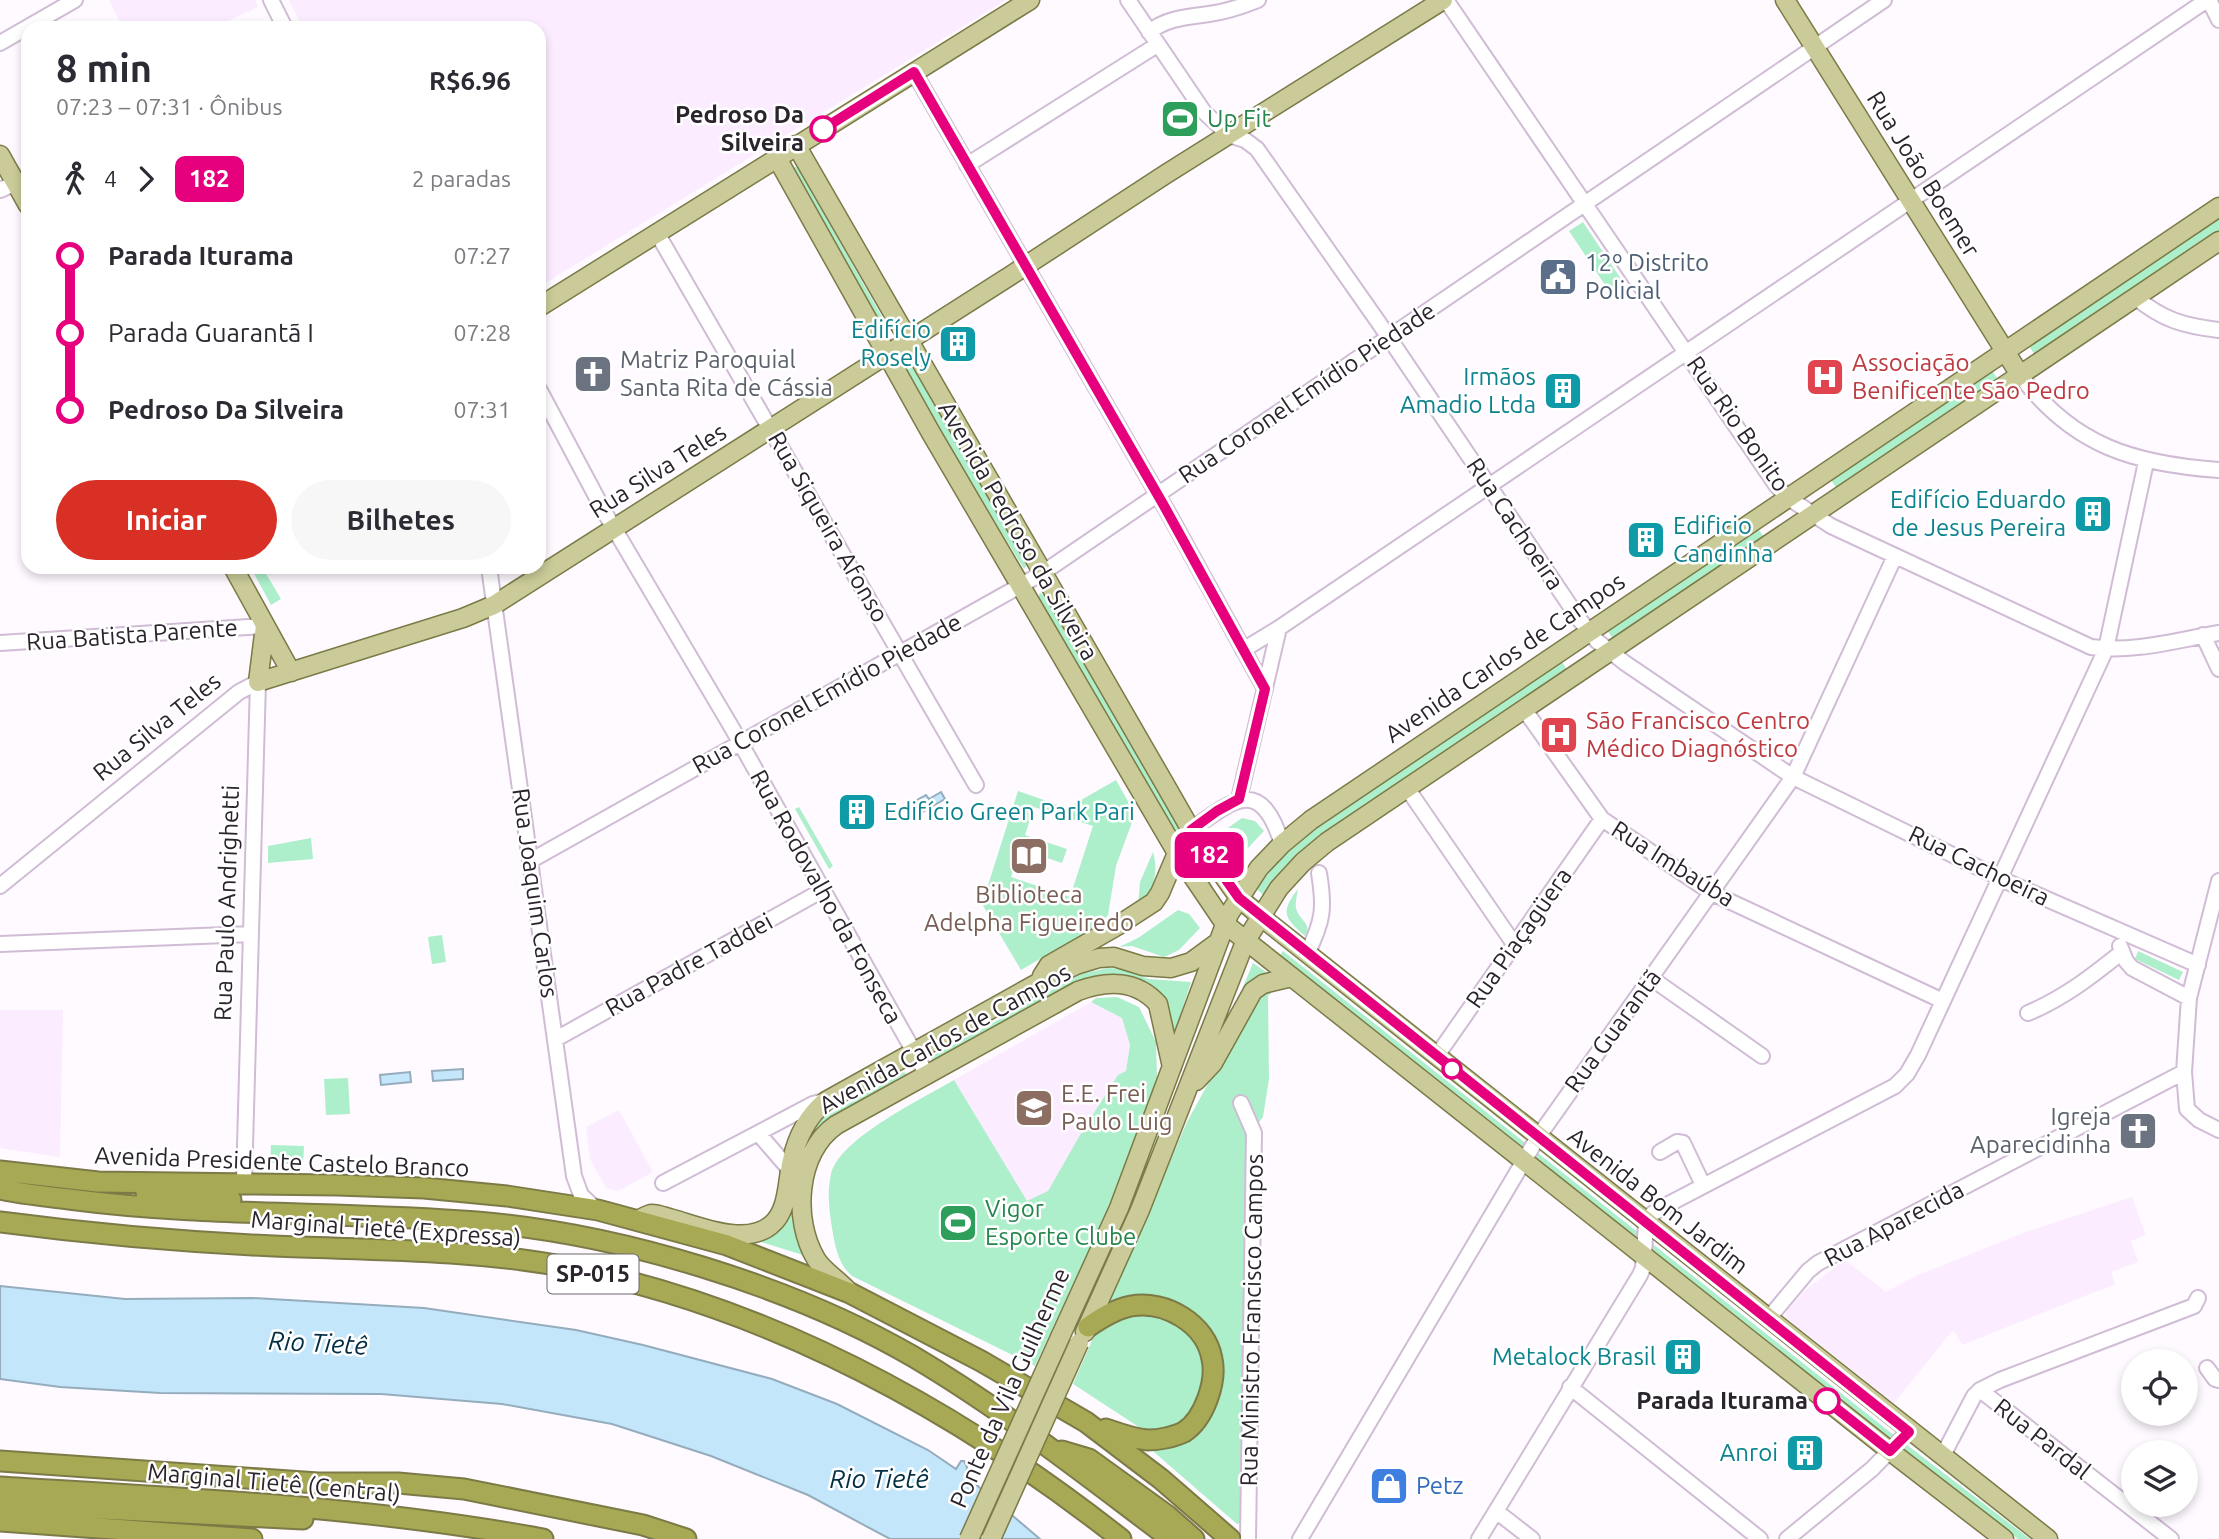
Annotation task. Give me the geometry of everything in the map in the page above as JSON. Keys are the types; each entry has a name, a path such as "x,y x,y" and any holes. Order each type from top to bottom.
{"highway":[{"name":"Avenida Presidente Castelo Branco","path":"0,1171 98,1182 244,1182 424,1188 507,1196 598,1210 727,1245 850,1293 982,1361 1086,1422 1144,1465 1230,1539"},
{"path":"98,1182 120,1190 367,1209 390,1217"},
{"path":"0,1189 182,1211 481,1222 579,1236 699,1265 821,1311 911,1356 980,1398 1050,1447 1171,1539"},
{"path":"0,1209 153,1230 181,1241"},
{"name":"Marginal Tietê (Expressa)","path":"0,1222 181,1241 443,1252 559,1266 672,1292 760,1324 837,1359 916,1400 1064,1493 1121,1539"},
{"path":"1083,1335 1110,1313 1130,1306 1146,1305 1182,1315 1205,1340 1213,1360 1210,1392 1200,1413 1184,1432 1172,1437 1150,1440 1127,1436 1086,1422"},
{"path":"1050,1447 1089,1459 1168,1516 1194,1539"},
{"path":"0,1461 318,1483 398,1483 464,1489 620,1520 686,1539"},
{"name":"Marginal Tietê (Central)","path":"0,1488 340,1510 473,1526 543,1539"},
{"path":"0,1504 300,1520 340,1510"},
{"path":"0,1521 252,1539"}],"main road":[{"path":"546,303 1030,0"},
{"name":"Rua Silva Teles","path":"546,571 1166,174 1445,0"},
{"name":"Rua João Boemer","path":"1785,0 2020,375"},
{"name":"Avenida Pedroso da Silveira","path":"796,145 1191,830 1239,898"},
{"path":"0,155 8,187"},
{"name":"Avenida Pedroso da Silveira","path":"777,158 1177,853 1225,924"},
{"name":"Avenida Carlos de Campos","path":"638,1220 652,1214 739,1235 761,1232 773,1224 781,1213 802,1130 815,1110 826,1101 912,1051 1076,965 1099,958 1126,959 1143,966 1161,968 1191,962 1216,943 1239,898 1259,868 1311,820 1787,496 2219,207"},
{"path":"1245,942 1279,888 1303,862 1327,842 2219,241"},
{"path":"237,574 291,672"},
{"name":"Rua Silva Teles","path":"258,682 463,618 494,605 542,574"},
{"name":"Rua Paulo Andrighetti","path":"258,682 265,626"},
{"path":"1036,984 1049,965 1154,902 1177,853"},
{"name":"Avenida Bom Jardim","path":"1239,898 1909,1432 2048,1539"},
{"name":"Avenida Bom Jardim","path":"1225,924 2004,1539"},
{"name":"Ponte da Vila Guilherme","path":"991,1539 1140,1210 1245,942"},
{"name":"Ponte da Vila Guilherme","path":"969,1539 1119,1208 1216,943"},
{"path":"1189,1089 1213,1063 1253,991 1263,984 1292,977"},
{"name":"Avenida Carlos de Campos","path":"850,1293 819,1264 806,1238 802,1213 808,1163 816,1144 829,1129 1079,991 1101,983 1135,988 1153,998 1158,1004 1172,1067"}],"street":[{"path":"38,21 75,0"},
{"path":"271,0 282,21"},
{"name":"Rua Cachoeira","path":"1128,0 1204,112 1229,135 1257,149 1389,337 1588,632 1609,651 1793,776 2000,878 2198,965"},
{"path":"967,165 1153,38 1167,22 1222,11 1258,0"},
{"name":"Rua Rio Bonito","path":"1445,0 1776,485 1787,496 1831,526 2091,647 2106,649 2148,645 2219,632"},
{"name":"Rua Coronel Emídio Piedade","path":"530,861 1041,574 1884,0"},
{"path":"1243,650 2208,0 2219,20"},
{"path":"0,43 21,31"},
{"path":"914,72 1265,689"},
{"name":"Rua Siqueira Afonso","path":"657,233 976,785"},
{"path":"2135,297 2153,312 2172,321 2219,330"},
{"path":"2020,375 2045,406 2080,433 2112,450 2146,462 2219,470"},
{"name":"Rua Rodovalho da Fonseca","path":"546,402 614,527 740,743 927,1075"},
{"path":"1479,1539 1640,1275 1646,1223 1652,1214 1662,1206 1902,1080 1918,1055 2106,649 2146,462"},
{"name":"Rua Guarantã","path":"1300,1539 1538,1137 1793,776 1895,556"},
{"name":"Rua Joaquim Carlos","path":"490,574 575,1183 589,1203 598,1210"},
{"name":"Rua Batista Parente","path":"0,643 265,626"},
{"path":"1239,799 1279,628"},
{"path":"2203,635 2219,668"},
{"name":"Rua Silva Teles","path":"0,886 239,692 258,682"},
{"name":"Rua Paulo Andrighetti","path":"244,1182 258,682"},
{"name":"Rua Imbaúba","path":"1524,709 1602,819 1712,892 1943,1001"},
{"path":"1407,788 1514,944"},
{"path":"1191,830 1239,799 1254,801 1267,810 1282,844"},
{"name":"Rua Piaçagüera","path":"1436,1057 1602,819"},
{"path":"1307,954 1321,923 1323,908 1319,873"},
{"path":"2219,881 2189,998 2184,1072 2188,1110 2199,1120 2219,1130"},
{"name":"Rua Padre Taddei","path":"556,1039 823,890"},
{"path":"2117,931 2122,952 2132,968 2189,998"},
{"path":"0,944 251,934"},
{"path":"2028,1013 2052,1004 2122,952"},
{"path":"1651,978 1762,1056"},
{"name":"Rua Aparecida","path":"1768,1319 1808,1271 1818,1263 2184,1072"},
{"name":"Avenida Carlos de Campos","path":"663,1183 813,1104 826,1101"},
{"name":"Rua Ministro Francisco Campos","path":"1241,1104 1254,1133 1252,1535"},
{"path":"758,1133 790,1170"},
{"path":"1660,1152 1676,1142 1683,1143 1703,1185"},
{"path":"1942,1457 1973,1396 1980,1390 2194,1306 2198,1298"},
{"path":"2207,1368 2215,1380 2219,1380"},
{"path":"1570,1387 1760,1539"},
{"name":"Rua Pardal","path":"1980,1390 2171,1539"},
{"path":"1787,1539 1909,1432"},
{"path":"1496,1511 1532,1539"}],"shaded area":[{"path":"109,0 255,0 258,7 228,21 120,21"},
{"path":"289,0 1006,0 546,283 546,21 300,21"},
{"name":"Associação Benificente São Pedro","path":"1827,363 1840,381 1824,392 1811,374"},
{"name":"E.E. Frei Paulo Luig","path":"1091,1002 1122,1018 1130,1045 1126,1071 1080,1135 1048,1191 1027,1202 954,1080"},
{"path":"0,1010 63,1010 60,1157 0,1148"},
{"path":"619,1110 653,1172 618,1191 606,1188 590,1159 586,1127"},
{"path":"2132,1197 2146,1235 2131,1241 2138,1262 2111,1272 2115,1284 1962,1345 1952,1331 1894,1403 1785,1317 1804,1291 1845,1260 1886,1292 1916,1276 2023,1233"}],"green space":[{"path":"797,166 890,331 887,334 793,168"},
{"path":"2219,216 2219,233 2035,356 2028,344"},
{"path":"1583,222 1625,285 1611,294 1569,231"},
{"path":"907,358 1027,565 1024,569 973,486 902,361"},
{"path":"1991,369 1999,381 1837,489 1829,477"},
{"path":"1756,526 1764,537 1614,640 1606,629"},
{"path":"254,574 266,574 281,599 271,605"},
{"path":"1040,593 1044,595 1213,887 1212,890 1209,891 1038,597"},
{"path":"1560,659 1568,671 1265,897 1255,887 1275,862 1315,825"},
{"path":"1116,780 1135,814 1116,866 1108,915 1102,923 1021,970 982,904 1018,791 1067,808","holes":["1034,807 1093,826 1070,897 1011,877 1020,849 1062,863 1067,849 1025,835"]},
{"path":"799,807 833,866 829,869 795,809"},
{"path":"1242,818 1255,821 1264,831 1232,865 1215,837"},
{"path":"311,838 313,859 268,863 268,846"},
{"path":"1153,852 1154,881 1138,906 1140,882"},
{"path":"1298,889 1296,908 1307,928 1305,936 1287,914 1289,904"},
{"path":"1178,910 1189,914 1200,928 1179,950 1164,957 1132,946 1119,947 1138,938"},
{"path":"442,935 446,962 432,964 428,937"},
{"path":"1283,951 1890,1432 2030,1539 2018,1539 1896,1446 1280,955"},
{"path":"2138,951 2183,972 2179,980 2135,959"},
{"path":"1253,963 1288,987 1277,986 1268,996 1269,1079 1263,1117 1253,1130 1242,1514 1241,1523 1237,1524 1147,1446 1145,1431 1073,1384 1187,1122 1268,974 1255,979 1242,989"},
{"path":"1108,968 1122,969 1149,979 1191,982 1172,1041 1160,996 1137,979 1111,974 1089,979 932,1062 931,1057 1081,974"},
{"name":"Vigor Esporte Clube","path":"1117,997 1139,1007 1156,1042 1157,1079 1109,1206 1035,1366 852,1276 843,1266 834,1241 829,1201 831,1174 838,1160 850,1147 865,1133 954,1080 1027,1201 1048,1191 1118,1075 1126,1071 1130,1045 1122,1018 1091,1002 1096,998"},
{"path":"904,1072 908,1078 815,1137 806,1256 758,1241 795,1172 807,1136 820,1120"},
{"path":"348,1078 350,1114 326,1115 324,1079"},
{"path":"271,1145 304,1146 303,1165 270,1163"}],"water":[{"path":"941,792 945,799 914,817 909,809 918,804 917,800 926,795 929,799"},
{"path":"463,1069 463,1079 433,1081 432,1071"},
{"path":"410,1072 411,1082 381,1085 380,1075"},
{"name":"Rio Tietê","path":"0,1286 125,1299 252,1298 424,1308 576,1330 643,1345 772,1379 837,1404 928,1450 956,1469 961,1461 964,1461 967,1467 966,1476 1040,1539 890,1539 808,1495 711,1456 612,1424 502,1404 381,1394 160,1393 60,1387 0,1379"}],"bus line":[{"name":"182","path":"823,129 914,72 1163,504 1265,689 1239,799 1191,830 1239,898 1909,1432 1890,1451 1827,1401"}],"place":[{"name":"Up Fit","path":"1180,119"},
{"name":"Pedroso Da Silveira","path":"823,129"},
{"name":"12º Distrito Policial","path":"1558,277"},
{"name":"Edifício Rosely","path":"958,344"},
{"name":"Matriz Paroquial Santa Rita de Cássia","path":"593,374"},
{"name":"Associação Benificente São Pedro","path":"1825,377"},
{"name":"Irmãos Amadio Ltda","path":"1563,391"},
{"name":"Edifício Eduardo de Jesus Pereira","path":"2093,514"},
{"name":"Edificio Candinha","path":"1646,540"},
{"name":"São Francisco Centro Médico Diagnóstico","path":"1559,735"},
{"name":"Edifício Green Park Pari","path":"857,812"},
{"name":"Biblioteca Adelpha Figueiredo","path":"1029,856"},
{"name":"E.E. Frei Paulo Luig","path":"1034,1108"},
{"name":"Igreja Aparecidinha","path":"2138,1131"},
{"name":"Vigor Esporte Clube","path":"958,1223"},
{"name":"Metalock Brasil","path":"1683,1357"},
{"name":"Parada Iturama","path":"1827,1401"},
{"name":"Anroi","path":"1805,1453"},
{"name":"Petz","path":"1389,1486"}]}
